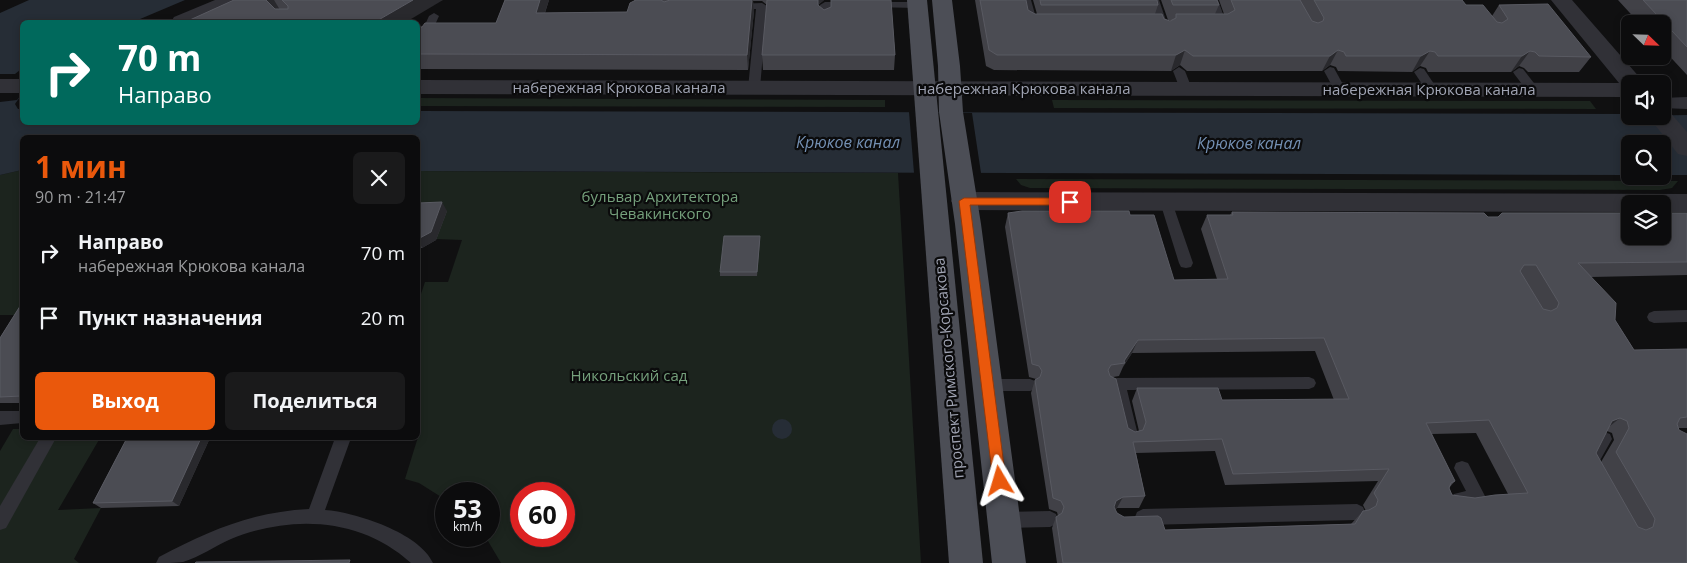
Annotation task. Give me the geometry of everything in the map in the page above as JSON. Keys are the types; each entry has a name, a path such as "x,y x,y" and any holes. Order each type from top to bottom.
{"main road":[{"path":"942,0 950,88 952,182 988,385 1009,563"},
{"path":"917,3 926,112 952,182"},
{"name":"проспект Римского-Корсакова","path":"952,182 966,563"}],"street":[{"path":"187,20 233,0"},
{"path":"1564,10 1624,75"},
{"name":"набережная Крюкова канала","path":"420,87 950,88 1183,80 1426,81 1533,90 1621,90"},
{"path":"0,86 20,86"},
{"path":"1671,107 1687,103"},
{"path":"1671,124 1687,148"},
{"path":"952,182 1166,202 1472,210 1687,203"}],"lane":[{"path":"1026,0 1032,26 1041,26"},
{"path":"1154,0 1163,27"},
{"path":"1206,25 1222,25 1213,0"},
{"path":"825,20 825,5 917,3"},
{"path":"725,7 762,6 754,88"},
{"path":"424,38 434,16"},
{"path":"1519,72 1533,90"},
{"path":"1166,202 1186,263"},
{"path":"1654,317 1687,316"},
{"path":"1130,435 1115,384 1309,382"},
{"path":"988,385 1030,385"},
{"path":"0,418 20,417"},
{"path":"1599,481 1590,464 1604,438"},
{"path":"0,522 47,440"},
{"path":"314,516 342,440"},
{"path":"1446,500 1478,498 1462,468"},
{"path":"1128,518 1357,512"},
{"path":"165,563 202,543 235,529 276,519 314,516 350,520 382,530 410,548 424,563"},
{"path":"1004,520 1050,519"}],"green space":[{"path":"420,98 885,100 885,107 420,106"},
{"path":"1052,100 1590,101 1596,109 1054,108"},
{"path":"20,170 20,315 0,315 0,175"},
{"name":"Никольский сад","path":"420,171 898,173 921,563 501,563 492,547 500,547 500,482 435,482 435,493 419,483 405,479 417,440 420,440 420,297 425,282 448,282 462,240 436,239 420,215"},
{"path":"1016,179 1621,181 1621,185 1671,185 1671,181 1678,181 1672,188 1660,190 1030,188 1021,185"},
{"path":"13,429 20,429 20,440 99,440 58,510 101,508 74,559 79,563 0,563 0,451"}],"water":[{"name":"Крюков канал","path":"29,0 185,0 138,20 20,20 20,97 15,104 20,109 20,125 420,125 420,111 1621,114 1621,125 1671,125 1671,115 1687,115 1687,175 1671,175 1671,135 1621,135 1621,175 420,171 420,135 20,135 20,170 0,175 0,13"},
{"path":"778,419 786,419 792,425 792,433 786,439 778,439 772,433 772,425"}],"pier":[{"path":"20,70 20,96 17,100 0,102 0,74 15,74"},
{"path":"909,112 972,113 981,173 914,173"}],"building":[{"path":"234,0 266,0 275,9 288,9 288,6 282,0 413,0 378,20 190,20"},
{"path":"505,0 540,0 536,13 627,12 630,3 636,0 661,0 664,2 670,0 752,0 747,55 420,54 420,27 425,23 496,23"},
{"path":"767,0 818,0 818,5 824,10 831,7 831,0 891,0 895,55 762,55"},
{"path":"980,0 1026,0 1028,10 1035,14 1162,14 1164,19 1170,21 1176,18 1176,14 1228,14 1235,10 1231,0 1300,0 1312,21 1318,23 1323,21 1324,18 1314,0 1462,0 1466,5 1483,5 1497,22 1502,23 1508,19 1499,5 1548,4 1591,57 1539,56 1535,52 1530,51 1522,56 1438,56 1435,52 1430,51 1421,56 1346,56 1344,52 1338,50 1330,56 1193,56 1185,50 1176,55 997,55 989,50"},
{"path":"1040,0 1157,0 1158,5 1041,5"},
{"path":"1171,0 1217,0 1219,5 1173,5"},
{"path":"1643,0 1687,0 1687,47 1671,30 1671,15 1657,15"},
{"path":"442,202 431,232 420,238 420,203"},
{"path":"1022,211 1129,211 1130,215 1154,215 1174,280 1228,279 1207,215 1233,215 1232,212 1484,213 1488,217 1498,217 1502,213 1621,213 1621,245 1671,245 1671,213 1687,213 1687,262 1578,263 1616,303 1615,320 1634,350 1687,349 1687,417 1680,418 1677,424 1679,430 1687,434 1687,563 1063,563 1056,517 1062,513 1064,507 1061,501 1053,498 1035,380 1040,377 1042,371 1039,366 1032,364 1008,213","holes":["1524,265 1536,265 1559,303 1557,308 1551,311 1543,309 1520,271","1324,338 1349,399 1222,400 1218,388 1137,388 1146,422 1143,430 1135,432 1128,428 1116,379 1110,376 1108,370 1111,365 1125,363 1124,361 1138,340","1620,418 1627,421 1629,428 1616,452 1655,519 1653,527 1646,530 1638,527 1596,453 1612,421","1489,420 1528,493 1475,498 1452,495 1449,488 1451,483 1455,481 1426,423","1222,439 1233,474 1389,469 1374,493 1378,500 1376,506 1363,511 1355,524 1165,530 1161,518 1158,516 1124,517 1117,513 1114,507 1116,501 1123,497 1145,496 1133,442"]},
{"path":"724,236 760,236 757,272 720,272"},
{"path":"20,306 20,396 0,397 0,338"},
{"path":"126,440 200,440 172,501 93,503"},
{"path":"350,560 349,563 195,563 196,562"}],"route":[{"path":"1000,481 964,201 1070,202"}],"park label":[{"name":"бульвар Архитектора Чевакинского","path":"660,206"}]}
